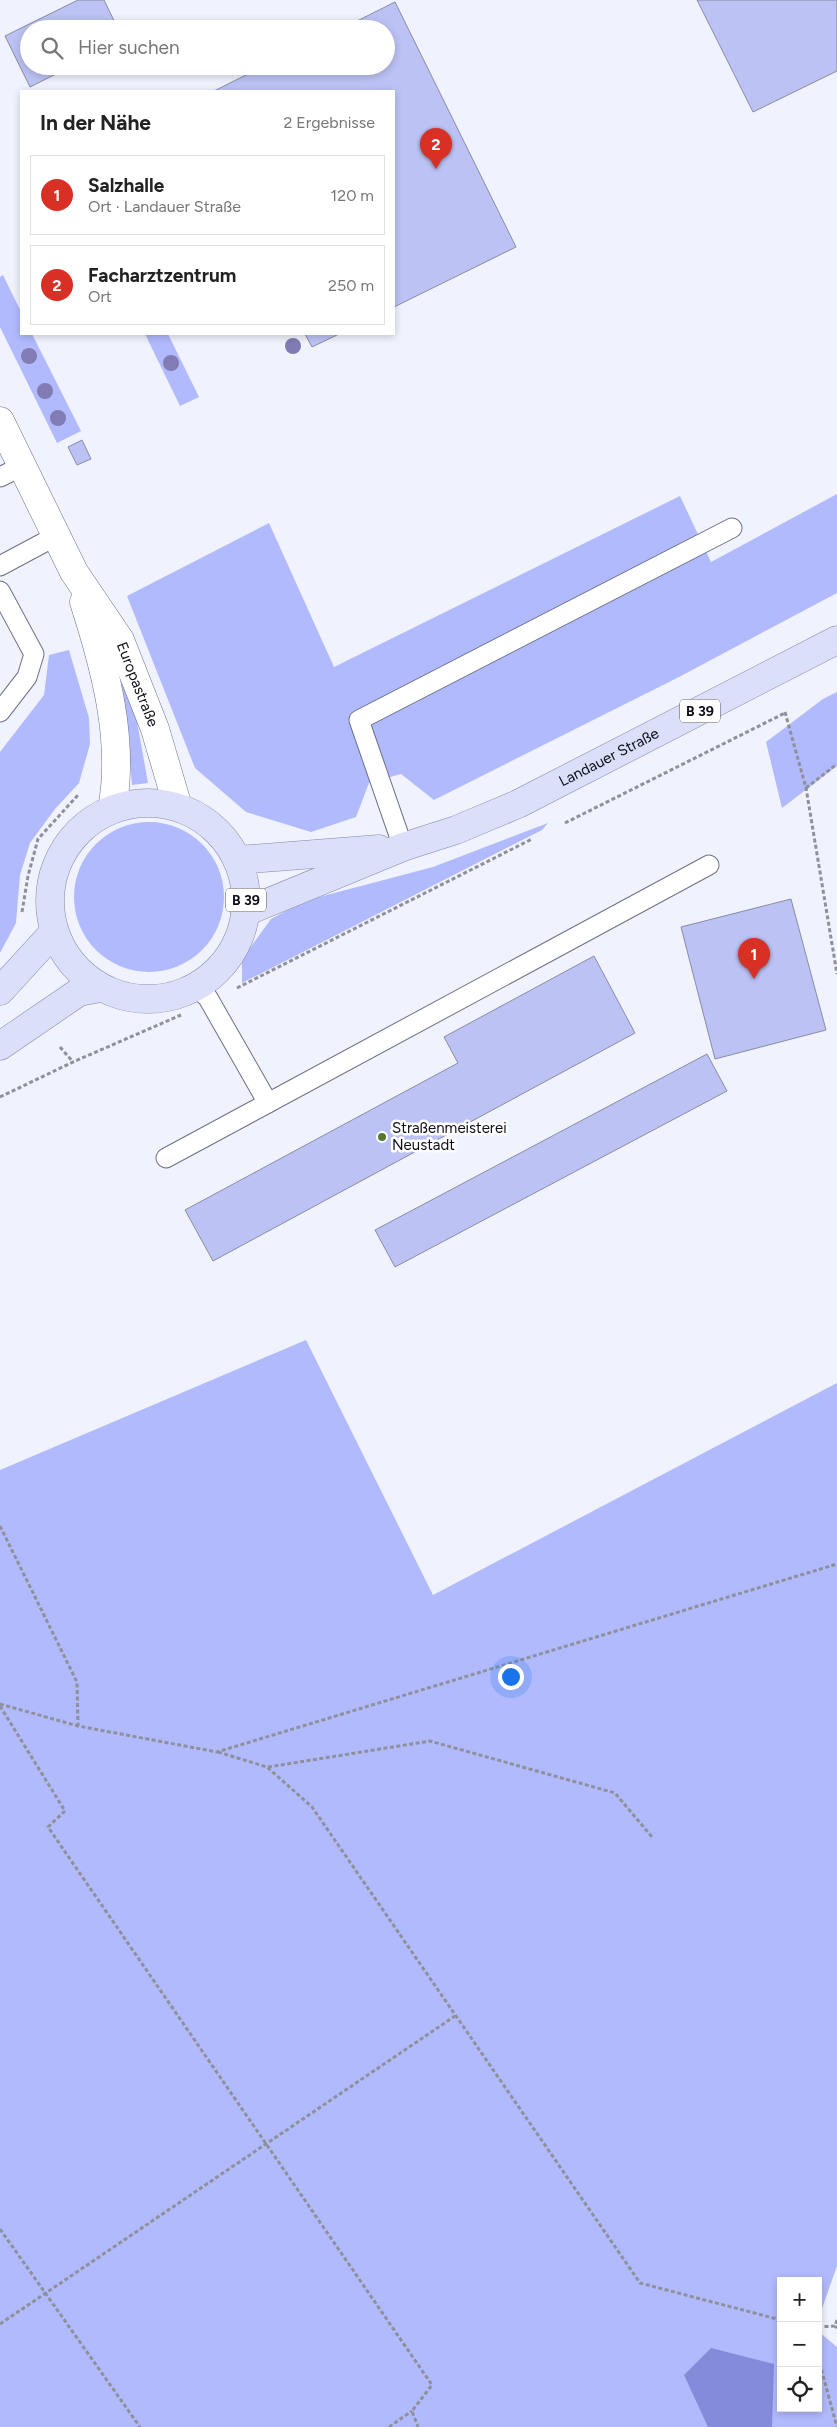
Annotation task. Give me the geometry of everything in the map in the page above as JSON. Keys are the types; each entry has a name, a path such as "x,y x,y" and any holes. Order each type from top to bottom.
{"main road":[{"name":"Landauer Straße","path":"245,912 518,804 837,640"},
{"name":"B 39","path":"144,802 178,807 202,819 216,831 237,860 246,894 245,912 240,934 230,955 215,973 204,994 149,1000 124,997 100,988 80,974 65,954 54,932 49,903 53,873 66,846 86,824 112,809 144,802"},
{"name":"Landauer Straße","path":"237,860 403,848"},
{"path":"0,991 54,932"},
{"path":"0,1046 79,992 100,988"}],"street":[{"name":"Europastraße","path":"0,421 11,471 56,536 74,572 120,640 155,729 178,807"},
{"name":"Europastraße","path":"74,572 104,669 114,734 116,787 112,809"}],"lane":[{"path":"403,848 359,720 732,528"},
{"path":"0,566 56,536"},
{"path":"0,591 34,654 27,678 0,712"},
{"path":"166,1158 709,865"},
{"path":"204,994 268,1103"}],"path":[{"path":"771,674 785,712 806,788 837,974"},
{"path":"564,823 785,712"},
{"path":"806,788 837,764"},
{"path":"21,919 28,876 38,839 84,788"},
{"path":"0,1098 204,994 537,837"},
{"path":"0,1526 77,1682 78,1726"},
{"path":"217,1752 837,1564"},
{"path":"0,1705 78,1726 217,1752 267,1767 312,1807 640,2283 777,2319"},
{"path":"0,1705 65,1811 48,1827 432,2385 412,2410 389,2427"},
{"path":"267,1767 430,1741 615,1793 652,1837"},
{"path":"0,2324 455,2016"},
{"path":"0,2230 140,2427"},
{"path":"822,2327 836,2327 837,2320"},
{"path":"821,2367 837,2427"},
{"path":"412,2410 418,2427"}],"shaded area":[{"path":"3,275 20,310 20,335 33,335 81,431 57,443 0,327 0,277"},
{"path":"145,335 168,335 199,397 180,406"},
{"path":"837,494 837,593 679,677 434,800 401,774 369,783 356,817 311,832 246,812 195,768 127,596 269,523 334,667 680,496 711,562"},
{"path":"69,650 89,718 90,744 79,783 55,809 30,843 20,875 16,923 0,953 0,752 44,695 49,655"},
{"path":"116,684 125,684 136,716 148,783 132,785 127,725"},
{"path":"837,692 837,766 782,808 766,742 823,699"},
{"path":"149,822 178,828 202,844 218,868 224,897 218,926 202,950 178,966 149,972 120,966 96,950 80,926 74,897 80,868 96,844 120,828"},
{"path":"548,823 542,830 242,983 242,959 271,919 304,901 433,867"},
{"path":"306,1340 433,1595 837,1383 837,2266 822,2309 822,2277 777,2277 777,2412 822,2412 822,2334 837,2347 837,2427 0,2427 0,1470"},
{"path":"711,2348 774,2364 772,2427 708,2427 684,2375"}],"building":[{"path":"78,0 104,0 114,20 37,20"},
{"path":"697,0 837,0 837,71 753,112"},
{"path":"395,2 516,247 395,307 395,90 216,90 246,75 395,75 395,20 359,20"},
{"path":"20,29 20,67 5,36"},
{"path":"24,75 54,75 30,87"},
{"path":"306,335 337,335 312,347"},
{"path":"82,440 91,459 77,465 68,447"},
{"path":"791,899 826,1030 715,1059 681,927"},
{"name":"Straßenmeisterei Neustadt","path":"594,956 635,1033 213,1261 185,1210 458,1063 444,1037"},
{"path":"707,1054 727,1091 395,1267 375,1230"}],"place":[{"name":"Facharztzentrum","path":"436,169"},
{"name":"Salzhalle","path":"754,979"},
{"name":"Straßenmeisterei Neustadt","path":"382,1137"}]}
